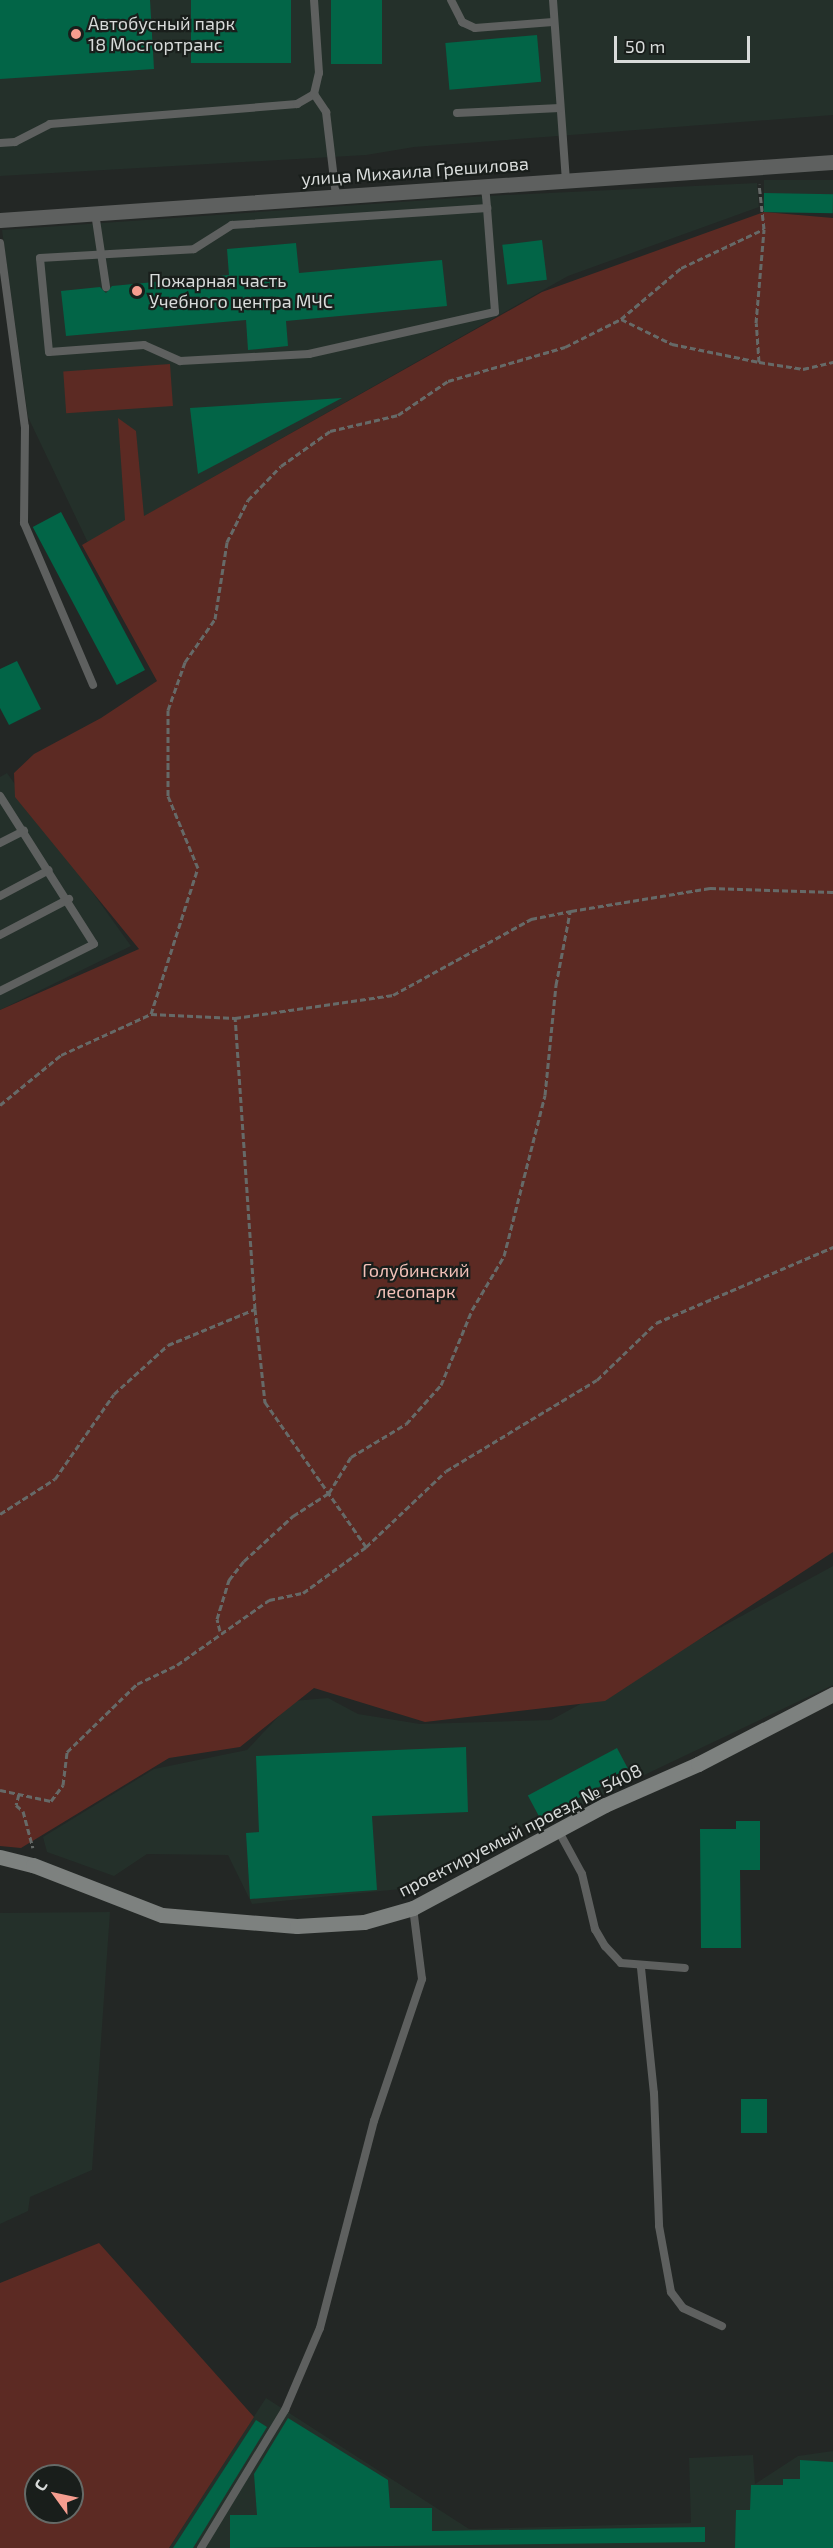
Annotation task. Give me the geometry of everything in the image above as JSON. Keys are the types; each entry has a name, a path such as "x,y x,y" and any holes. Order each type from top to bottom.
{"street":[{"name":"улица Михаила Грешилова","path":"0,220 833,162"},
{"name":"проектируемый проезд № 5408","path":"0,1857 33,1865 162,1915 297,1926 364,1922 414,1908 558,1830 833,1695"}],"lane":[{"path":"314,0 318,73 314,94 326,112 336,196"},
{"path":"451,0 462,22 475,28 553,22"},
{"path":"553,0 566,181"},
{"path":"0,143 15,142 50,124 297,104 314,94"},
{"path":"457,113 560,108"},
{"path":"484,186 487,208 495,312 309,354 180,361 144,345 50,352 40,258 194,249 232,225 487,208"},
{"path":"95,213 99,255 106,286"},
{"path":"0,243 25,427 24,523 93,685"},
{"path":"0,796 69,899 94,944 0,991"},
{"path":"0,843 24,831"},
{"path":"0,896 49,870"},
{"path":"0,935 69,899"},
{"path":"558,1830 582,1874 595,1929 605,1946 621,1963 641,1968 685,1968"},
{"path":"201,2548 285,2410 320,2328 374,2121 422,1979 414,1908"},
{"path":"641,1968 654,2093 659,2226 671,2292 683,2308 722,2326"}],"path":[{"path":"759,362 756,323 764,229 761,167"},
{"path":"151,1014 198,868 168,796 168,710 185,662 215,619 227,542 248,500 281,465 330,432 398,415 448,381 565,347 621,319 681,268 764,229"},
{"path":"621,319 672,344 759,362 803,369 833,362"},
{"path":"0,1105 61,1055 151,1014 235,1018 393,995 531,919 571,911 710,888 833,892"},
{"path":"220,1631 217,1619 234,1573 293,1516 329,1493 351,1457 406,1424 441,1385 472,1310 504,1256 545,1095 556,985 571,911"},
{"path":"235,1018 255,1309 265,1402 366,1546"},
{"path":"0,1790 51,1801 58,1795 67,1752 109,1707 137,1684 177,1665 220,1631 269,1600 303,1593 366,1546 446,1471 597,1380 656,1323 833,1247"},
{"path":"0,1514 55,1479 114,1394 168,1345 255,1309"},
{"path":"19,1794 16,1805 23,1811 33,1843 33,1865"}],"shaded area":[{"path":"0,0 833,0 833,115 414,147 366,155 0,176"},
{"path":"764,180 833,180 833,213 764,213"},
{"path":"757,183 759,207 568,276 90,547 28,417 2,230 486,196"},
{"path":"7,773 131,946 0,1010 0,777"},
{"path":"833,1566 833,1685 554,1818 545,1814 411,1888 252,1904 228,1855 147,1854 114,1876 47,1852 43,1837 154,1769 247,1750 293,1701 328,1698 358,1714 420,1724 551,1720"},
{"path":"110,1912 92,2170 30,2197 28,2211 0,2224 0,1913"},
{"path":"266,2398 469,2529 691,2523 689,2458 753,2455 755,2484 798,2456 833,2451 833,2548 169,2548"}],"green space":[{"name":"Голубинский лесопарк","path":"764,212 833,218 833,1552 605,1701 425,1722 314,1688 240,1747 169,1758 21,1848 0,1846 0,1010 139,949 15,797 14,773 34,754 101,718 157,681 82,545 125,520 118,418 136,431 144,516 542,292"},
{"path":"170,364 173,406 66,413 63,371"},
{"path":"99,2243 254,2417 169,2548 0,2548 0,2283"}],"building":[{"name":"Автобусный парк 18 Мосгортранс","path":"0,0 150,0 154,69 0,79"},
{"path":"191,0 291,0 291,63 191,63"},
{"path":"331,0 382,0 382,64 331,64"},
{"path":"537,35 541,82 449,90 445,43"},
{"path":"764,193 833,194 833,213 764,212"},
{"path":"542,240 547,280 507,285 502,245"},
{"path":"296,243 299,273 442,260 447,306 286,321 288,346 248,350 246,320 66,336 61,291 100,287 106,293 112,286 229,275 227,249"},
{"path":"342,398 198,474 190,408"},
{"path":"61,512 145,670 117,685 33,527"},
{"path":"17,661 41,709 9,725 0,708 0,669"},
{"path":"466,1747 468,1812 372,1816 377,1890 250,1899 246,1833 259,1832 256,1756"},
{"path":"617,1748 629,1771 540,1818 528,1795"},
{"path":"736,1821 760,1821 760,1870 740,1870 741,1948 701,1948 700,1829 736,1829"},
{"path":"741,2099 767,2099 767,2133 741,2133"},
{"path":"288,2418 388,2480 390,2508 432,2508 432,2531 705,2527 705,2542 230,2548 230,2515 257,2515 254,2474"},
{"path":"256,2420 267,2427 193,2548 173,2548"},
{"path":"800,2460 833,2462 833,2548 735,2548 736,2510 750,2510 751,2485 783,2485 783,2479 800,2479"}],"place":[{"name":"Автобусный парк 18 Мосгортранс","path":"76,34"},
{"name":"Пожарная часть Учебного центра МЧС","path":"137,291"}]}
